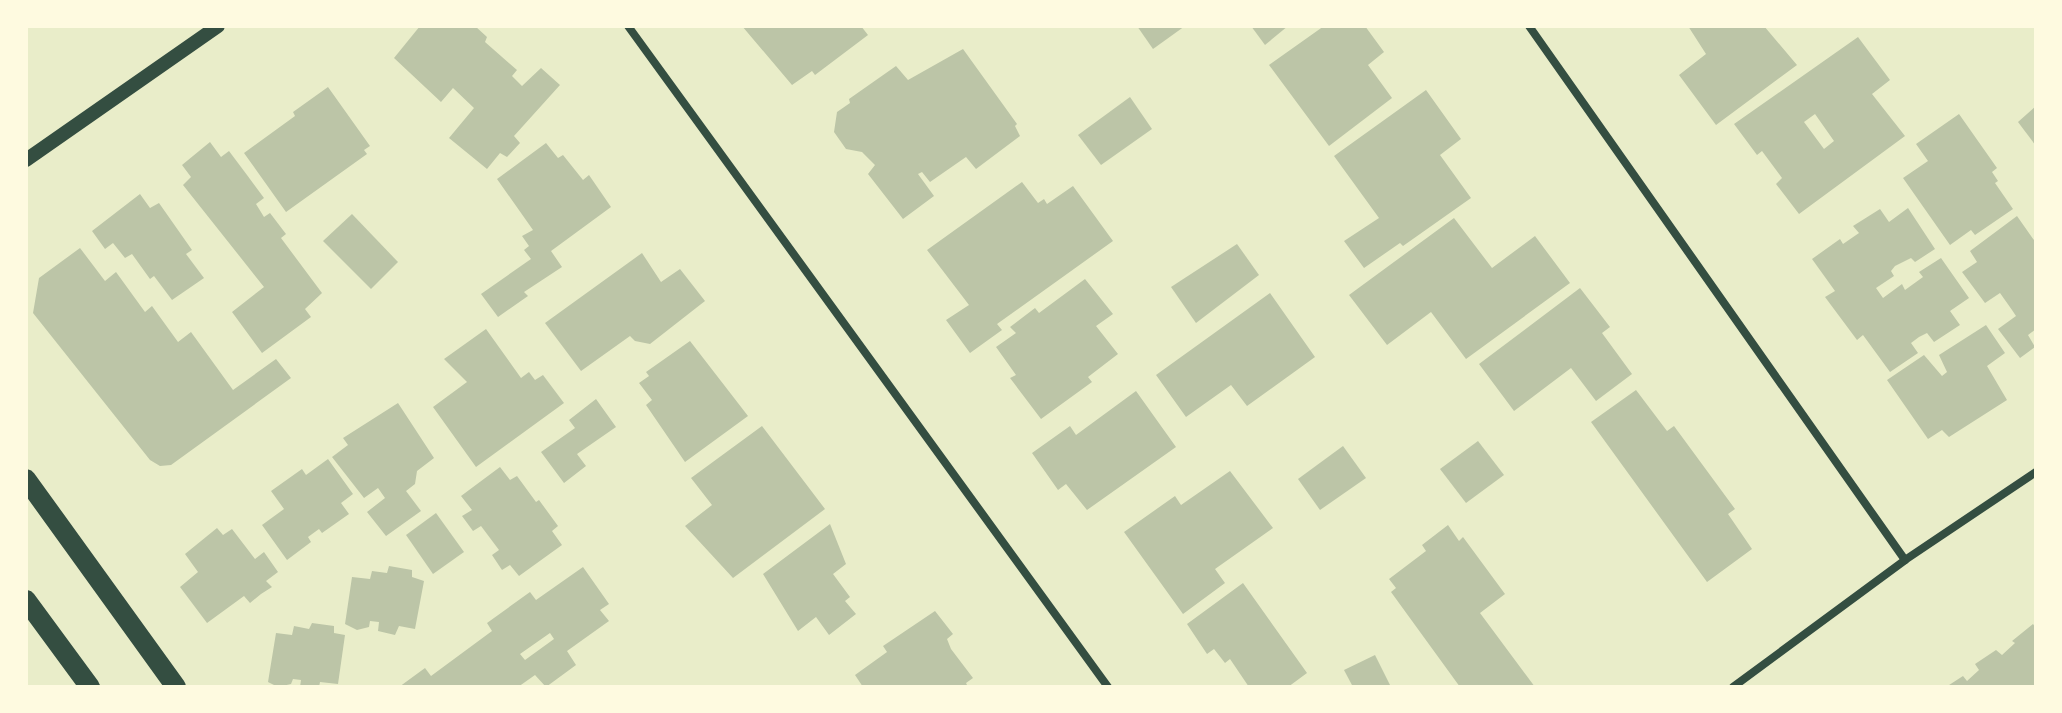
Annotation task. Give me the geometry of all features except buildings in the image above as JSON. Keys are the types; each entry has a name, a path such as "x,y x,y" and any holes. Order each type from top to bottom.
{"main road":[{"path":"26,479 176,687"},
{"path":"26,600 90,687"}],"street":[{"path":"26,160 218,26"},
{"path":"628,26 1108,687"},
{"path":"1529,26 1905,560"},
{"path":"1733,687 1905,560 2036,472"}]}
